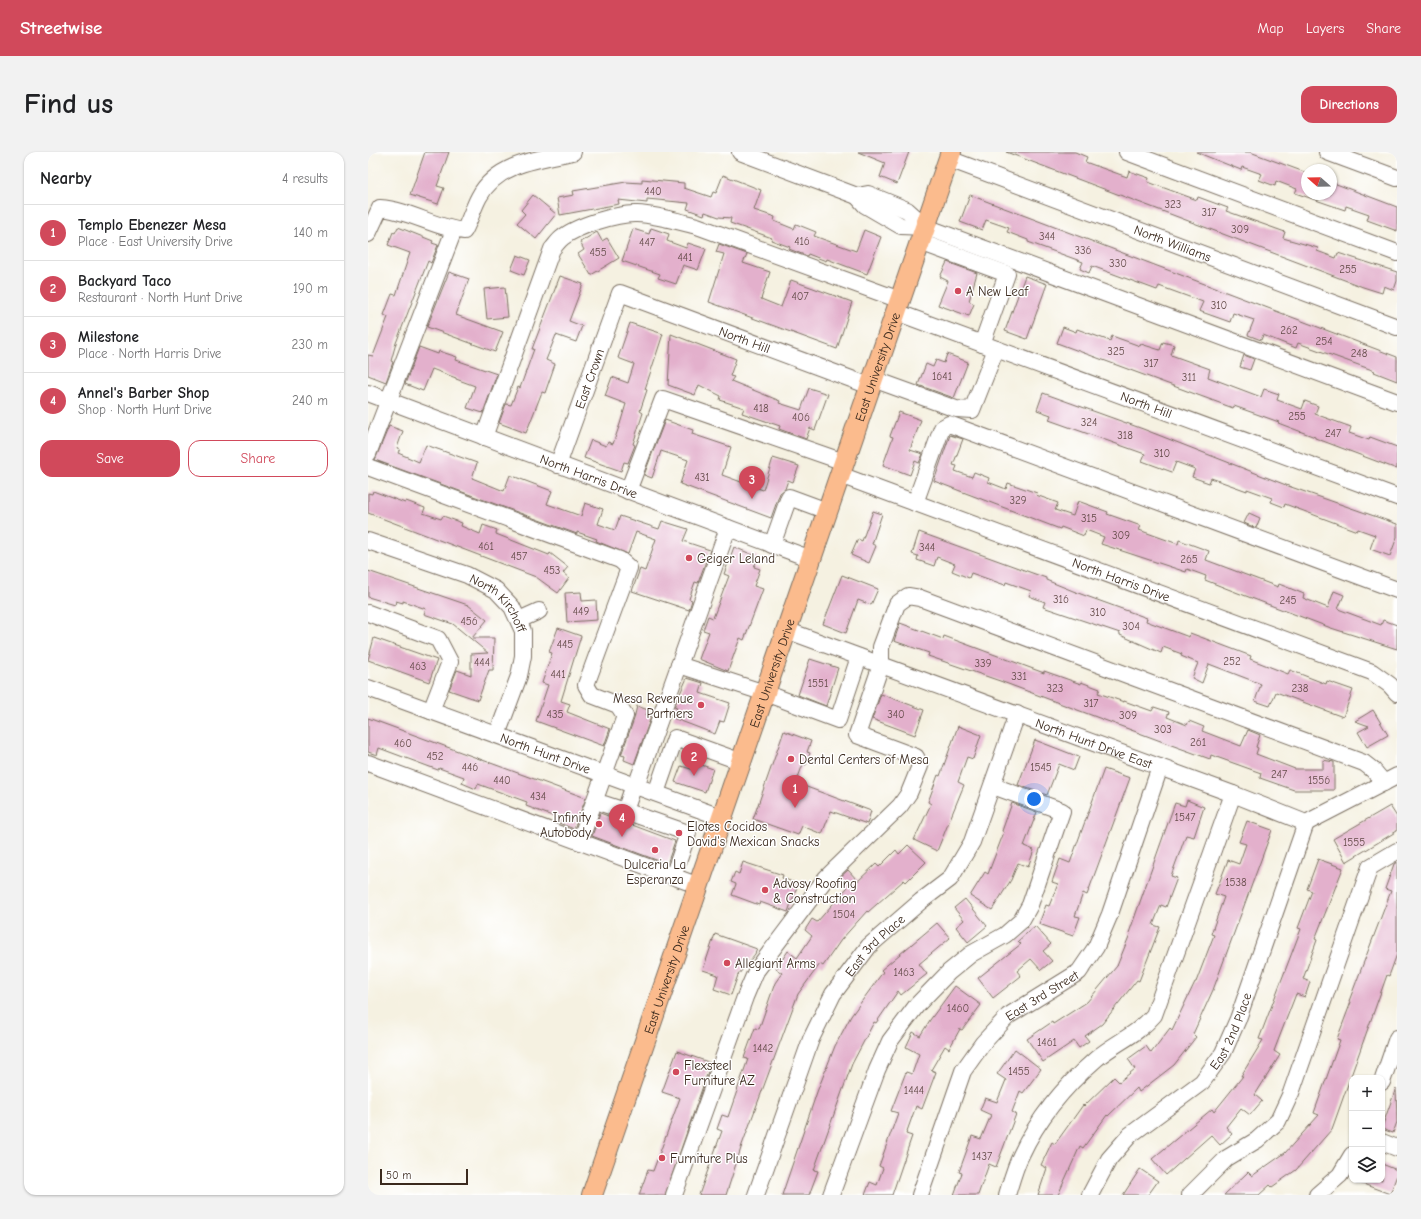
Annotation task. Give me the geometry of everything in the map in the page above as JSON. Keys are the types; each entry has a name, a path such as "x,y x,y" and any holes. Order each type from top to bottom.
{"main road":[{"name":"East University Drive","path":"592,1195 950,155"}],"street":[{"path":"368,234 380,208 394,209 454,230 464,232 479,196 496,176 521,163 573,152"},
{"path":"740,152 858,196 865,205 901,226 1397,402"},
{"path":"1127,152 1397,253"},
{"path":"1326,152 1397,178"},
{"name":"North Williams","path":"950,155 1397,327"},
{"name":"North Hill","path":"484,437 552,249 561,238 578,228 603,219 635,214 668,218 697,226 898,306 989,346 1397,497"},
{"path":"368,454 454,230"},
{"path":"923,234 1007,274 989,346"},
{"name":"North Hill","path":"620,293 872,382 956,409 972,410 989,346"},
{"name":"East Crown","path":"558,465 620,293"},
{"name":"North Harris Drive","path":"368,393 811,559"},
{"name":"North Harris Drive","path":"628,491 663,399 842,469 915,503 1372,672 1390,685 1397,693"},
{"path":"915,503 942,428 949,424 1397,590"},
{"path":"368,467 620,560 629,568 586,685 592,695 618,705 625,716 580,841"},
{"path":"772,544 789,497 827,511"},
{"path":"624,811 635,786 728,528"},
{"name":"North Kirchoff","path":"368,541 473,578 496,590 512,607 523,631 523,656 519,676 498,735"},
{"path":"674,1195 745,996 756,971 826,878 900,806 909,793 920,766 916,757 856,735 881,665 882,647 898,604 908,596 920,598 1364,763 1373,770 1391,779"},
{"path":"518,620 539,611"},
{"path":"368,613 438,639 450,662 431,711"},
{"name":"North Hunt Drive East","path":"786,630 1233,794 1306,823"},
{"path":"679,665 765,693 838,720 859,657"},
{"name":"North Hunt Drive","path":"368,688 723,818"},
{"name":"East 3rd Place","path":"756,1195 811,1039 833,994 869,946 921,901 950,879 972,842 993,786 1017,714"},
{"path":"656,793 675,738 742,762"},
{"path":"368,763 699,886"},
{"name":"East 3rd Street","path":"920,1195 963,1071 983,1043 1008,1016 1079,972 1096,947 1110,914 1160,767"},
{"path":"1306,823 1391,779"},
{"path":"831,1195 876,1070 890,1041 917,1005 949,972 971,954 1005,935 1021,921 1030,905 1062,811 993,786"},
{"path":"1007,1195 1021,1155 1038,1123 1066,1088 1097,1059 1142,1028 1154,1015 1233,794"},
{"path":"604,804 688,833 675,871"},
{"name":"East 2nd Place","path":"1090,1195 1109,1159 1130,1135 1202,1082 1223,1053 1238,1019 1306,823"},
{"path":"1190,1195 1227,1158 1257,1140 1278,1121 1292,1093 1370,867 1397,851"},
{"path":"1388,1076 1397,1038"},
{"path":"1385,1143 1397,1148"},
{"path":"1318,1195 1340,1175 1349,1160"}],"building":[{"path":"425,152 449,152 437,186 444,188 438,204 410,195"},
{"path":"858,152 909,152 897,184 880,177 885,163"},
{"path":"1006,152 1075,152 1087,157 1085,162 1127,177 1129,171 1149,178 1148,182 1197,200 1198,197 1228,208 1226,211 1285,232 1283,238 1318,248 1317,251 1336,258 1338,253 1397,272 1397,281 1394,290 1384,286 1382,293 1363,287"},
{"path":"1196,152 1250,152 1301,171 1301,195 1295,193 1297,189 1276,181 1275,186 1259,180 1262,174 1242,167 1241,170"},
{"path":"723,175 761,190 754,210 775,217 774,221 794,229 796,224 816,232 814,236 856,251 864,230 881,237 867,274 827,259 826,261 808,254 807,256 789,249 790,247 771,240 772,238 730,223 731,218 719,217 705,212 704,215 687,209 689,203 647,199 647,203 618,200 619,204 560,215 557,198 574,195 573,191 626,182 642,183 642,179 684,183 684,188 711,197 713,192 716,193"},
{"path":"1337,184 1397,207 1397,231 1367,220 1369,214 1346,206 1345,210 1316,200 1337,200"},
{"path":"533,195 556,214 536,239 517,223 525,214 521,210"},
{"path":"970,195 1397,357 1397,381 1374,372 1375,371 1298,343 1296,348 1263,335 1261,340 1248,335 1254,320 1233,313 1230,322 1199,311 1203,302 1159,286 1157,290 1092,266 1089,273 1080,269 1083,262 1028,242 1028,240 1007,232 1009,228 986,220 982,230 960,222"},
{"path":"398,227 433,241 432,243 438,245 431,263 428,261 396,343 391,361 393,362 386,382 368,375 368,355 373,356 388,317 384,315 392,294 396,295 410,253 388,245 393,232 395,233"},
{"path":"651,228 669,234 667,241 686,248 688,243 706,249 698,270 683,265 676,284 658,278 660,274 622,261 633,229 649,234"},
{"path":"597,232 602,241 607,238 619,258 591,275 578,254 584,250 580,242"},
{"path":"719,244 747,254 743,263 770,272 761,299 781,307 791,280 852,302 837,349 709,302 724,254 716,252"},
{"path":"517,255 530,260 524,275 511,270"},
{"name":"A New Leaf","path":"947,262 977,273 969,301 974,304 969,316 938,305 948,281 940,277"},
{"path":"449,272 469,279 456,315 503,332 495,352 427,327"},
{"path":"560,276 583,284 569,321 582,326 576,342 556,335 546,360 555,364 545,393 542,392 526,433 499,423 506,404 511,405 518,387 520,388 534,349 532,349"},
{"path":"1025,276 1047,284 1027,339 1005,331"},
{"path":"505,287 508,317 487,319 484,289"},
{"path":"630,323 663,334 645,389 647,390 640,411 643,413 633,444 635,445 628,463 624,462 621,471 584,458 591,440 606,446 608,442 613,444 620,424 626,404 605,396 612,377 628,383 634,364 618,358"},
{"path":"1063,327 1076,332 1077,329 1110,341 1112,336 1140,346 1141,344 1160,350 1163,342 1174,345 1171,355 1210,369 1208,377 1261,397 1264,389 1279,394 1277,400 1302,409 1305,401 1318,406 1315,414 1351,427 1349,433 1369,440 1370,437 1397,447 1397,469 1315,438 1278,423 1279,422 1234,406 1233,408 1057,343"},
{"path":"671,334 736,359 730,376 734,377 731,381 780,401 779,403 801,410 809,388 828,394 815,430 810,428 806,439 779,429 780,426 742,413 744,408 720,400 721,396 699,385 695,395 668,385"},
{"path":"419,347 438,354 439,351 457,357 456,360 497,374 483,413 467,408 475,386 432,369 423,391 405,384"},
{"path":"947,354 968,362 954,398 918,385 926,364 933,367 936,360 944,363"},
{"path":"1244,355 1254,359 1250,370 1240,367"},
{"path":"1043,393 1143,429 1291,487 1397,524 1397,537 1390,556 1370,549 1375,535 1358,529 1357,531 1285,504 1284,507 1271,502 1272,498 1247,489 1247,491 1211,478 1209,483 1192,477 1195,469 1176,462 1172,472 1142,461 1145,454 1049,420 1051,415 1037,410"},
{"path":"899,412 921,420 910,450 923,454 919,463 915,461 910,475 883,465 893,437 890,436"},
{"path":"665,420 693,430 692,434 731,447 722,475 763,490 773,458 799,466 793,482 788,480 785,489 780,493 771,518 680,484 688,460 661,451 652,478 644,475"},
{"path":"389,426 403,431 397,448 400,449 398,453 419,462 426,445 477,463 472,478 504,491 510,475 552,491 547,504 581,516 585,503 603,509 598,524 615,530 620,516 659,529 662,521 688,529 683,541 710,550 698,583 695,582 689,599 692,600 689,610 632,591 640,569 645,571 656,539 636,532 628,554 596,541 597,539 577,532 577,534 375,460"},
{"path":"950,435 963,439 953,465 957,466 955,471 972,477 974,472 989,478 988,482 1006,489 1008,483 1037,493 1036,495 1058,503 1055,510 1073,516 1078,501 1108,512 1107,514 1141,526 1139,530 1178,544 1179,540 1209,551 1206,560 1278,587 1279,584 1304,594 1303,598 1328,608 1334,591 1344,595 1338,609 1381,625 1383,620 1397,625 1397,649 1331,628 1238,593 1205,580 1206,576 1187,569 1186,572 1101,544 1104,537 1086,530 1084,536 1061,527 1060,529 934,481"},
{"path":"373,491 405,503 406,501 425,508 423,513 441,519 443,516 462,523 461,526 480,534 483,525 497,530 496,534 549,555 550,553 568,567 563,573 569,578 558,593 536,577 368,513 368,493 372,494"},
{"path":"873,511 882,514 872,544 876,546 869,563 851,555 858,539 862,541"},
{"path":"1249,513 1260,518 1256,528 1244,523"},
{"path":"919,532 1046,578 1046,580 1078,593 1147,618 1146,621 1189,637 1190,633 1251,656 1250,659 1288,674 1290,670 1326,684 1327,681 1353,690 1343,717 1276,692 1270,706 1255,701 1261,684 1209,664 1202,683 1192,678 1198,663 1181,656 1182,654 1163,647 1161,653 1120,635 1120,633 1043,607 1045,602 1029,596 1031,591 1006,582 1005,585 971,573 969,578 952,571 955,564 937,557 934,566 917,560 918,556 912,554"},
{"path":"734,547 758,557 754,567 760,569 754,586 763,589 744,640 740,638 728,671 699,659 709,632 703,630 708,616 713,618 729,576 724,574"},
{"path":"368,571 468,605 487,620 472,638 494,638 493,670 489,670 478,700 449,690 457,670 471,675 471,654 488,653 453,624 424,614 426,609 403,601 403,603 396,601 395,605 368,597"},
{"path":"842,575 878,589 871,605 858,600 846,633 823,624"},
{"path":"581,592 582,601 596,600 597,620 567,622 565,593"},
{"path":"900,623 943,639 944,636 1044,673 1044,671 1081,684 1081,682 1100,689 1098,693 1124,702 1152,711 1154,707 1169,712 1167,717 1187,725 1189,721 1204,727 1202,731 1241,746 1248,730 1260,735 1256,747 1258,748 1256,754 1295,769 1323,769 1323,760 1334,762 1334,790 1294,790 1260,778 1261,773 1211,755 1210,759 1000,681 928,656 929,653 894,641"},
{"path":"558,628 581,636 561,701 570,704 567,712 610,729 604,746 536,721 548,685 542,683 552,653 549,652"},
{"path":"374,638 437,660 429,682 368,660"},
{"path":"810,659 838,668 826,706 798,695"},
{"name":"Mesa Revenue Partners","path":"687,678 703,683 700,693 730,703 724,722 720,721 715,734 673,718 677,708 674,707"},
{"path":"881,694 924,710 915,735 872,719"},
{"path":"637,706 648,710 646,715 651,717 634,764 624,760 625,756 621,755"},
{"path":"1373,710 1388,735 1367,747 1358,732 1369,726 1355,721"},
{"path":"368,718 586,798 574,829 559,823 560,819 526,806 527,802 478,784 476,789 462,783 464,777 439,768 438,770 379,748 377,755 368,752"},
{"path":"958,726 981,735 973,759 967,757 958,782 964,785 937,851 914,840 931,804 928,802 938,775 940,776"},
{"path":"784,731 811,741 807,752 810,753 806,765 803,764 796,783 871,811 867,824 831,811 822,834 802,826 798,835 753,819"},
{"path":"1035,740 1079,757 1074,770 1059,764 1047,795 1018,785"},
{"path":"696,763 713,769 705,792 675,782 681,766 694,770"},
{"path":"1104,769 1130,778 1087,895 1083,893 1075,916 1080,917 1073,936 1039,924 1046,905 1049,906 1058,884 1052,882 1060,859 1070,863"},
{"path":"1187,800 1204,807 1194,837 1186,835 1171,876 1177,878 1166,907 1161,905 1153,925 1160,927 1139,981 1137,980 1102,1024 1085,1036 1089,1041 1079,1048 1074,1041 1043,1062 1027,1039 1052,1022 1053,1024 1087,1002 1117,966 1130,934 1129,933 1175,803 1185,806"},
{"path":"1012,803 1037,812 1024,846 1034,850 1028,867 1018,863 1011,880 992,910 970,896 985,872 988,874 1004,832 1002,831"},
{"path":"1390,806 1397,817 1397,831 1346,862 1333,839"},
{"path":"600,813 675,841 667,864 592,836"},
{"path":"1247,821 1272,830 1213,990 1193,1034 1196,1037 1174,1065 1139,1092 1137,1088 1108,1116 1107,1115 1083,1148 1080,1146 1058,1195 1038,1195 1047,1168 1041,1165 1052,1142 1055,1144 1083,1105 1084,1106 1114,1077 1119,1082 1135,1069 1128,1059 1146,1046 1151,1053 1170,1028 1172,1030 1196,982 1214,935 1211,934 1224,897 1215,894 1228,860 1239,864 1246,844 1239,842"},
{"path":"908,845 926,862 906,882 904,880 868,912 867,911 841,940 823,966 820,964 798,994 742,1145 726,1195 699,1195 722,1131 717,1129 722,1115 728,1117 748,1059 744,1058 755,1028 759,1029 775,983 782,973 776,969 788,951 797,958 812,936 805,930 812,919 817,922 847,888 838,879 848,870 858,881 876,864 879,867 896,850 899,854"},
{"path":"1318,859 1343,868 1315,939 1317,940 1303,979 1310,982 1305,997 1296,994 1274,1051 1280,1055 1255,1095 1262,1101 1250,1115 1241,1108 1226,1127 1232,1134 1220,1145 1211,1135 1166,1175 1152,1159 1212,1109 1214,1112 1243,1076 1241,1076 1263,1040 1259,1039 1301,929 1298,928 1312,891 1307,889"},
{"name":"Advosy Roofing & Construction","path":"743,862 783,875 782,878 798,884 788,912 760,902 759,905 732,895 736,884 731,882 735,872 739,874"},
{"path":"1397,862 1397,954 1389,976 1387,975 1351,1075 1349,1075 1349,1081 1332,1129 1296,1170 1272,1187 1270,1185 1259,1195 1224,1195 1248,1172 1252,1176 1285,1153 1319,1115 1314,1113 1340,1040 1337,1039 1351,1002 1349,1001 1391,891 1385,889 1394,864"},
{"path":"965,899 987,926 968,942 956,927 964,920 954,908"},
{"path":"937,923 950,938 919,964 927,974 901,995 898,991 876,1023 874,1022 852,1064 814,1170 818,1171 809,1195 782,1195 817,1092 835,1046 851,1016 883,972 881,970"},
{"path":"1035,926 1051,944 1043,951 1052,961 1041,970 1031,959 1017,971 1021,976 993,998 978,978 1021,944 1018,941"},
{"name":"Allegiant Arms","path":"715,934 757,949 755,954 738,975 731,995 714,989 718,975 703,970"},
{"path":"955,986 981,1005 962,1030 960,1029 949,1049 945,1046 931,1070 936,1072 922,1109 916,1106 906,1134 912,1136 892,1195 865,1195 870,1182 877,1185 883,1168 879,1166 898,1113 891,1111 906,1072 912,1074 919,1054 906,1047 913,1032 920,1036"},
{"path":"1015,1049 1041,1069 1023,1093 1020,1091 1012,1112 1016,1114 996,1167 989,1164 978,1195 954,1195 962,1173 959,1172 972,1136 981,1139 991,1115 980,1110 985,1098 997,1102 1006,1080 997,1074"},
{"path":"677,1051 711,1063 665,1195 639,1195 648,1170 653,1171 680,1098 662,1092"},
{"path":"1396,1088 1397,1122 1393,1133 1385,1130 1385,1119"},
{"path":"1385,1165 1397,1170 1397,1175 1390,1194 1360,1183 1385,1183"},
{"path":"1140,1169 1158,1181 1148,1195 1123,1195"}],"place":[{"name":"A New Leaf","path":"958,291"},
{"name":"Milestone","path":"752,499"},
{"name":"Geiger Leland","path":"689,558"},
{"name":"Mesa Revenue Partners","path":"701,705"},
{"name":"Dental Centers of Mesa","path":"791,759"},
{"name":"Backyard Taco","path":"694,776"},
{"name":"Templo Ebenezer Mesa","path":"795,808"},
{"name":"Infinity Autobody","path":"599,824"},
{"name":"Elotes Cocidos David's Mexican Snacks","path":"679,833"},
{"name":"Annel's Barber Shop","path":"622,837"},
{"name":"Dulceria La Esperanza","path":"655,850"},
{"name":"Advosy Roofing & Construction","path":"765,890"},
{"name":"Allegiant Arms","path":"727,963"},
{"name":"Flexsteel Furniture AZ","path":"676,1072"},
{"name":"Furniture Plus","path":"662,1158"}]}
